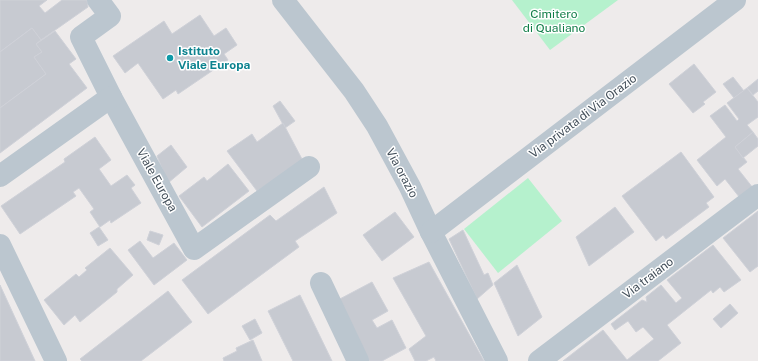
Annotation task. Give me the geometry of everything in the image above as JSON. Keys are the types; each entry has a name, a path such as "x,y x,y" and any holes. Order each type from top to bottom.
{"street":[{"name":"Viale Europa","path":"98,0 110,16 81,36 111,97 194,248 308,167"},
{"name":"Via orazio","path":"283,0 354,91 377,126 410,187 431,232 497,361"},
{"name":"Via privata di Via Orazio","path":"431,232 735,0"},
{"path":"0,176 111,97"},
{"name":"Via traiano","path":"538,361 758,195"},
{"path":"0,245 56,361"},
{"path":"321,283 358,361"}],"green space":[{"name":"Cimitero di Qualiano","path":"512,0 618,0 550,50"},
{"path":"528,178 562,221 498,273 464,229"}],"building":[{"path":"0,0 47,0 39,6 45,13 62,0 87,0 88,7 41,40 32,28 0,52"},
{"name":"Istituto Viale Europa","path":"200,15 214,36 226,28 237,45 224,54 228,60 178,94 176,90 163,99 138,63 125,73 113,56 164,21 172,34"},
{"path":"32,28 41,40 36,44 42,52 34,57 46,74 0,108 0,52"},
{"path":"55,31 76,59 69,64 87,88 0,153 0,108 46,74 34,57 42,52 36,44"},
{"path":"694,64 716,92 703,102 705,104 693,113 669,84"},
{"path":"733,77 744,91 734,98 723,84"},
{"path":"758,79 758,91 753,95 747,88"},
{"path":"747,88 758,102 758,117 747,125 753,132 735,147 747,162 738,169 753,188 740,198 725,179 717,186 697,160 726,137 710,116 725,105 737,121 739,119 727,103"},
{"path":"280,101 295,121 285,128 273,106"},
{"path":"283,123 303,161 257,191 227,151 252,134 257,142"},
{"path":"753,132 758,139 758,146 743,158 735,147"},
{"path":"95,137 111,160 99,169 111,186 127,175 135,185 131,188 141,203 111,223 110,220 100,227 90,212 94,209 79,188 73,192 76,196 20,234 1,206 65,162 64,159"},
{"path":"171,145 187,167 168,183 157,156"},
{"path":"681,152 714,197 706,203 709,207 666,239 663,235 656,241 622,196"},
{"path":"228,164 249,191 202,227 179,196 204,177 207,181"},
{"path":"324,187 337,213 295,241 299,247 208,314 182,280 270,215 276,221"},
{"path":"615,207 634,232 589,266 576,237"},
{"path":"758,211 758,266 750,272 723,238"},
{"path":"395,212 414,237 382,261 363,235"},
{"path":"99,227 108,240 98,246 90,233"},
{"path":"463,230 484,275 488,273 493,285 477,299 449,239"},
{"path":"150,231 163,235 159,245 147,240"},
{"path":"140,241 153,258 174,243 187,260 154,285 128,250"},
{"path":"713,245 741,280 724,292 720,287 713,293 711,290 667,325 681,343 658,361 563,361 603,330 627,360 654,339 643,327 636,332 628,321 615,330 611,324 642,300 647,302 646,297 661,285 676,303 682,298 667,280"},
{"path":"110,248 133,275 117,289 117,292 80,322 75,315 64,325 44,300 76,274 79,277 87,270 85,268"},
{"path":"429,262 484,361 436,361 434,357 426,361 415,361 409,349 426,336 393,278"},
{"path":"517,265 542,317 518,336 494,283"},
{"path":"372,282 388,311 372,320 377,328 392,320 406,348 382,361 369,361 336,301"},
{"path":"0,285 35,361 0,361"},
{"path":"168,291 192,322 141,361 82,361 80,359"},
{"path":"300,295 332,361 293,361 268,311"},
{"path":"730,304 738,313 721,328 713,319"},
{"path":"255,319 262,333 250,340 242,326"},
{"path":"253,340 262,361 224,361 223,358 237,351 236,348"}],"place":[{"name":"Istituto Viale Europa","path":"170,58"}]}
